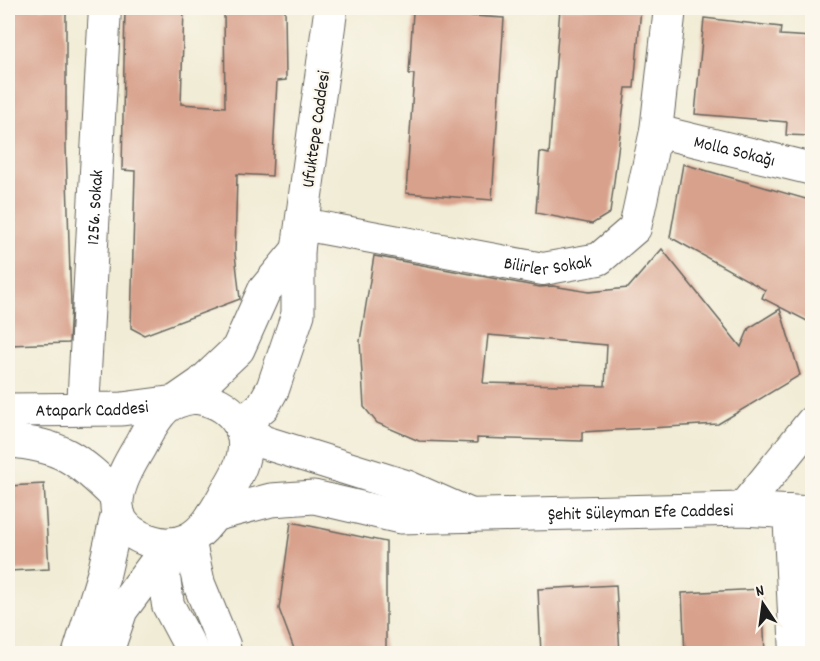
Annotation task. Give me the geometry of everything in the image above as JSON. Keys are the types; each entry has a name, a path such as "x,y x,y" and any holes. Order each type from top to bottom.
{"street":[{"name":"1256. Sokak","path":"83,408 105,8"},
{"name":"Ufuktepe Caddesi","path":"241,425 264,406 273,388 298,314 300,237 331,8"},
{"name":"Bilirler Sokak","path":"300,237 543,269 599,259 635,228 656,130 670,8"},
{"name":"Molla Sokağı","path":"656,130 813,169"},
{"path":"175,402 201,384 238,349 264,291 300,237"},
{"name":"Atapark Caddesi","path":"8,410 122,409 175,402 194,397 222,404 241,425 263,442 407,487 468,514"},
{"name":"Atapark Caddesi","path":"79,654 104,573 121,477 154,420 166,407 175,402"},
{"path":"742,508 813,422"},
{"path":"106,654 121,610 180,542 213,515 240,467 245,442 241,425"},
{"path":"8,441 35,442 81,462 117,504 126,526 141,537 160,544 180,542"},
{"name":"Şehit Süleyman Efe Caddesi","path":"213,515 271,500 314,497 400,517 742,508 801,512"},
{"path":"796,654 801,512"},
{"path":"180,542 164,577 168,605 194,654"},
{"path":"180,542 224,645 225,654"}],"building":[{"path":"8,8 66,8 66,146 71,306 69,343 8,345"},
{"path":"125,8 184,8 181,104 225,107 224,8 285,8 286,80 277,81 272,176 237,174 235,254 240,299 144,335 131,328 135,171 122,170"},
{"path":"560,8 641,8 634,88 626,88 610,213 592,224 536,213 540,152 549,154"},
{"path":"413,12 504,18 492,200 406,193 414,74 409,74"},
{"path":"704,18 781,27 780,35 813,37 813,136 786,135 787,122 695,114"},
{"path":"683,164 813,201 813,324 762,298 765,290 670,237"},
{"path":"662,249 741,347 749,328 780,309 800,375 718,424 582,432 582,441 477,438 477,443 419,441 377,423 364,407 360,341 374,256 540,287 553,286 589,292 628,288","holes":["488,335 607,345 605,386 483,383"]},
{"path":"44,484 49,569 8,571 8,486"},
{"path":"291,522 386,542 386,654 296,654 279,609"},
{"path":"616,585 620,654 541,654 538,589"},
{"path":"762,589 765,654 685,654 682,593"}]}
